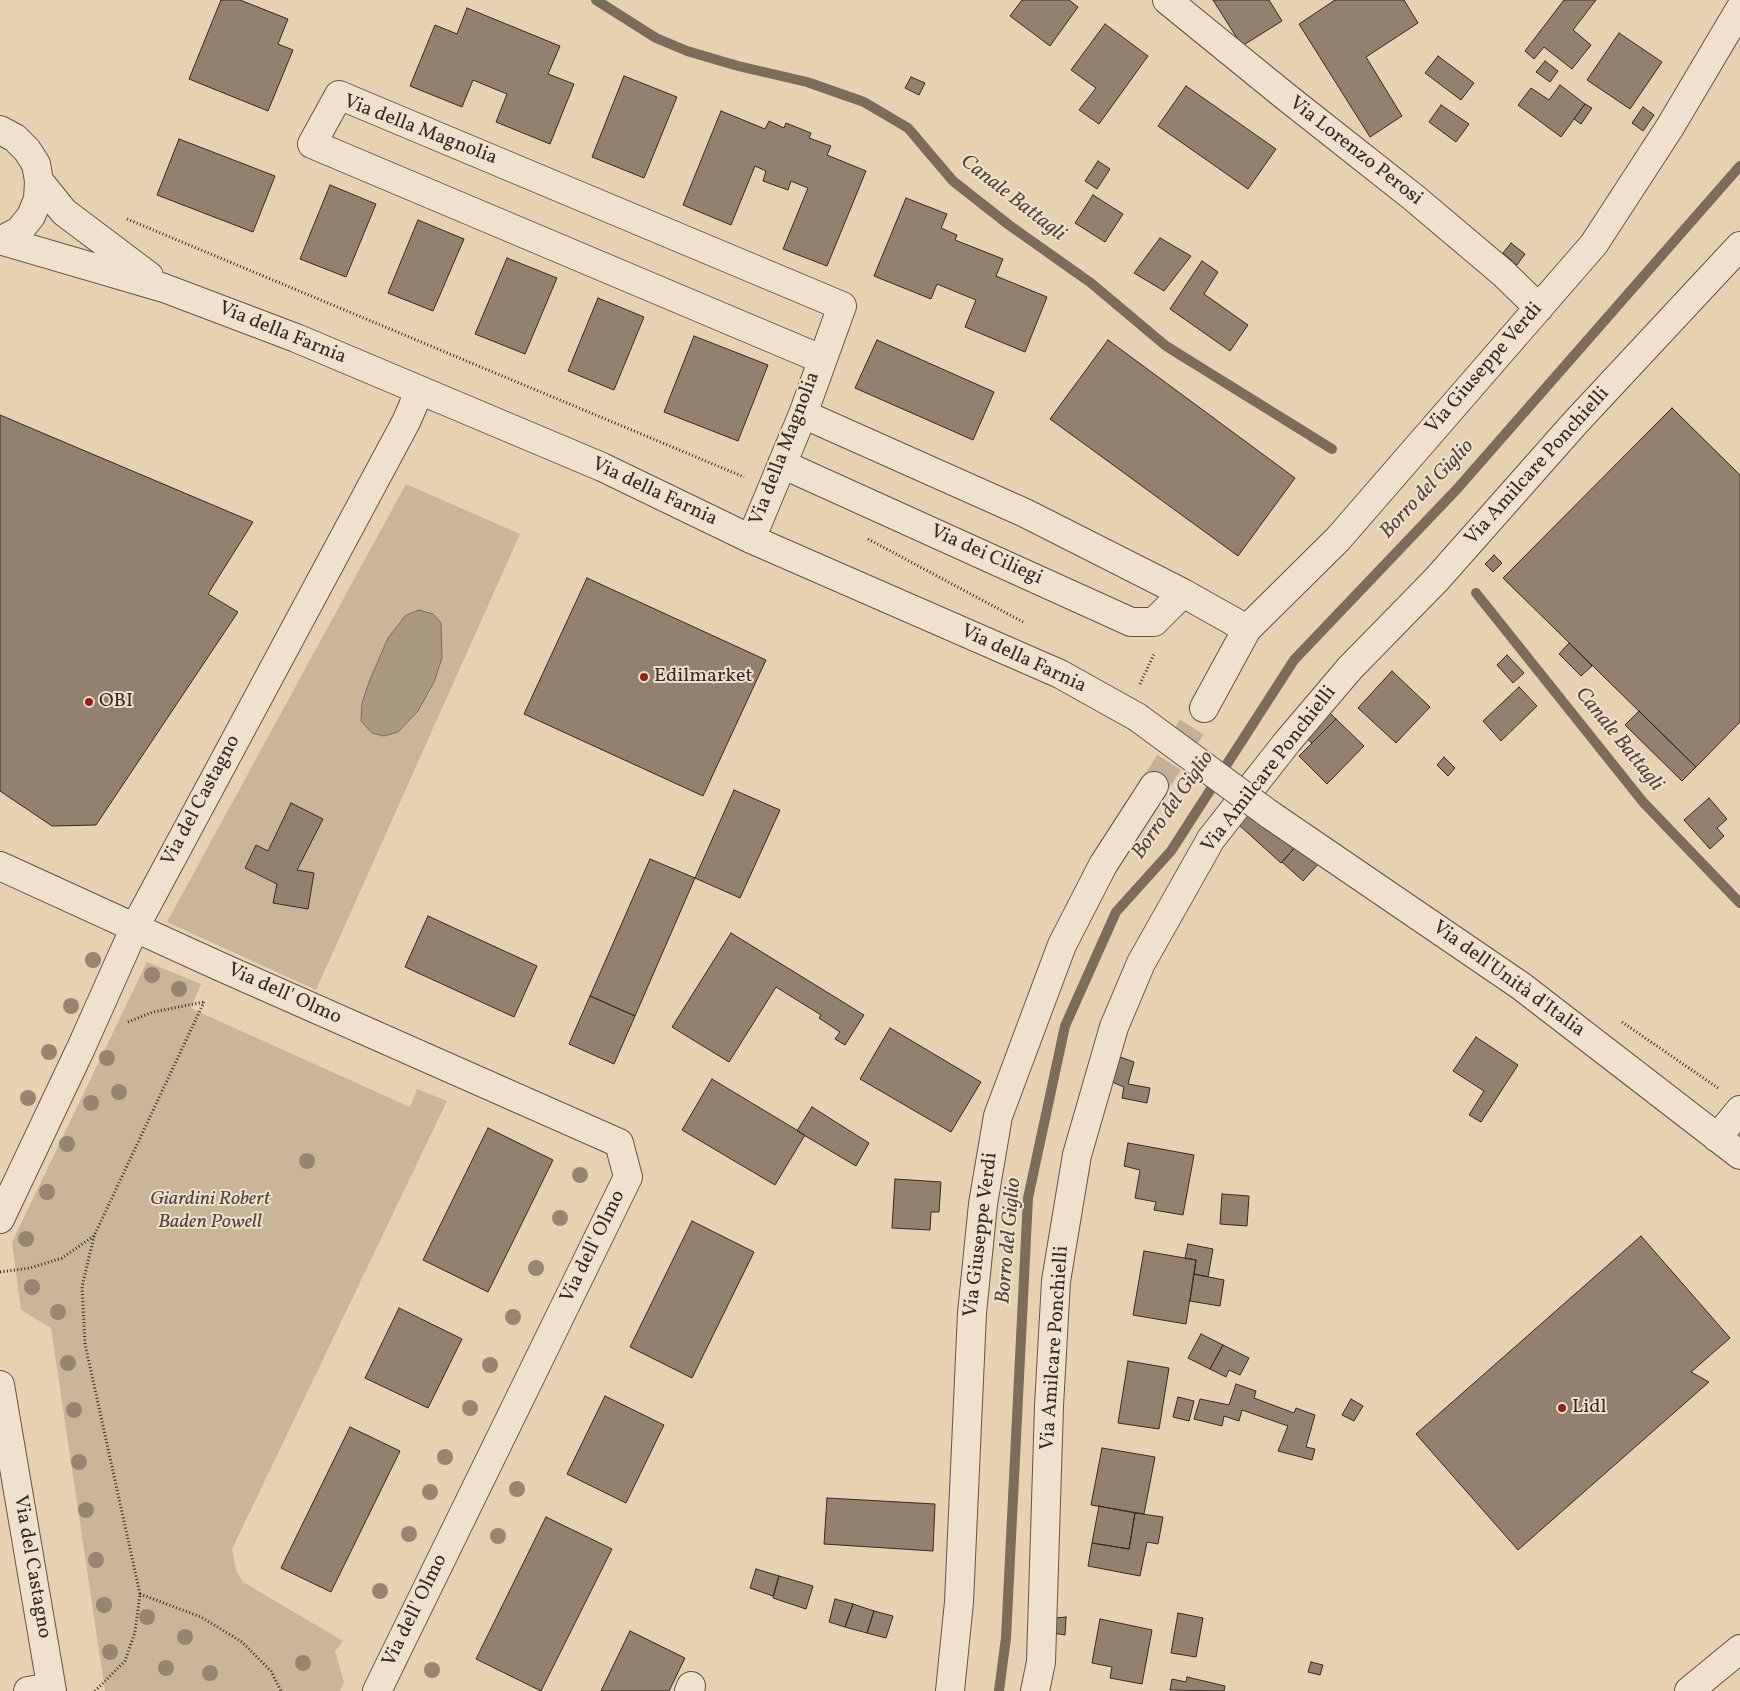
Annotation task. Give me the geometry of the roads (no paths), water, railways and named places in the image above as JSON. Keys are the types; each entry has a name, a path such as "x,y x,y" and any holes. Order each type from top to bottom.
{"street":[{"name":"Via Lorenzo Perosi","path":"1177,3 1413,197 1503,273 1539,308"},
{"name":"Via Giuseppe Verdi","path":"1204,708 1247,630 1338,539 1594,244 1670,127 1740,9"},
{"name":"Via della Magnolia","path":"751,539 802,414 842,306 339,95 312,144 821,359"},
{"name":"Via della Farnia","path":"0,130 15,138 27,150 36,164 39,180 38,199 31,216 19,231 2,241"},
{"name":"Via della Farnia","path":"39,180 64,212 164,288"},
{"name":"Via della Farnia","path":"2,241 164,288 296,338 419,392 602,467 751,539 1060,674 1137,717 1269,814"},
{"name":"Via Amilcare Ponchielli","path":"1036,1691 1041,1662 1056,1281 1077,1155 1114,1027 1141,963 1211,838 1288,741 1350,668 1437,579 1575,423 1740,246"},
{"name":"Via del Castagno","path":"0,1219 81,1048 134,927 406,422 419,392"},
{"path":"802,414 1026,513 1183,593 1247,630"},
{"name":"Via dei Ciliegi","path":"782,464 1131,622 1154,622 1183,593"},
{"name":"Via Giuseppe Verdi","path":"950,1691 959,1602 972,1313 983,1204 998,1116 1062,945 1103,866 1133,816 1154,786"},
{"name":"Via dell'Unità d'Italia","path":"1269,814 1521,986 1740,1156"},
{"path":"0,866 134,927"},
{"name":"Via dell' Olmo","path":"134,927 619,1143 628,1177 380,1690"},
{"path":"1718,1138 1740,1110"},
{"name":"Via del Castagno","path":"0,1385 44,1690"},
{"path":"1689,1691 1740,1649"}],"waterway":[{"name":"Canale Battagli","path":"596,0 656,38 687,51 738,66 807,82 864,102 908,128 953,181 1009,225 1091,283 1166,346 1332,449"},
{"name":"Borro del Giglio","path":"999,1691 1006,1638 1028,1198 1065,1026 1116,912 1171,851 1294,660 1457,489 1740,166"},
{"name":"Canale Battagli","path":"1476,593 1643,802 1740,903"}],"tunnel":[{"path":"1154,786 1204,708"}],"place":[{"name":"Edilmarket","path":"644,677"},
{"name":"OBI","path":"89,702"},
{"name":"Lidl","path":"1562,1408"}],"park label":[{"name":"Giardini Robert Baden Powell","path":"210,1212"}]}
